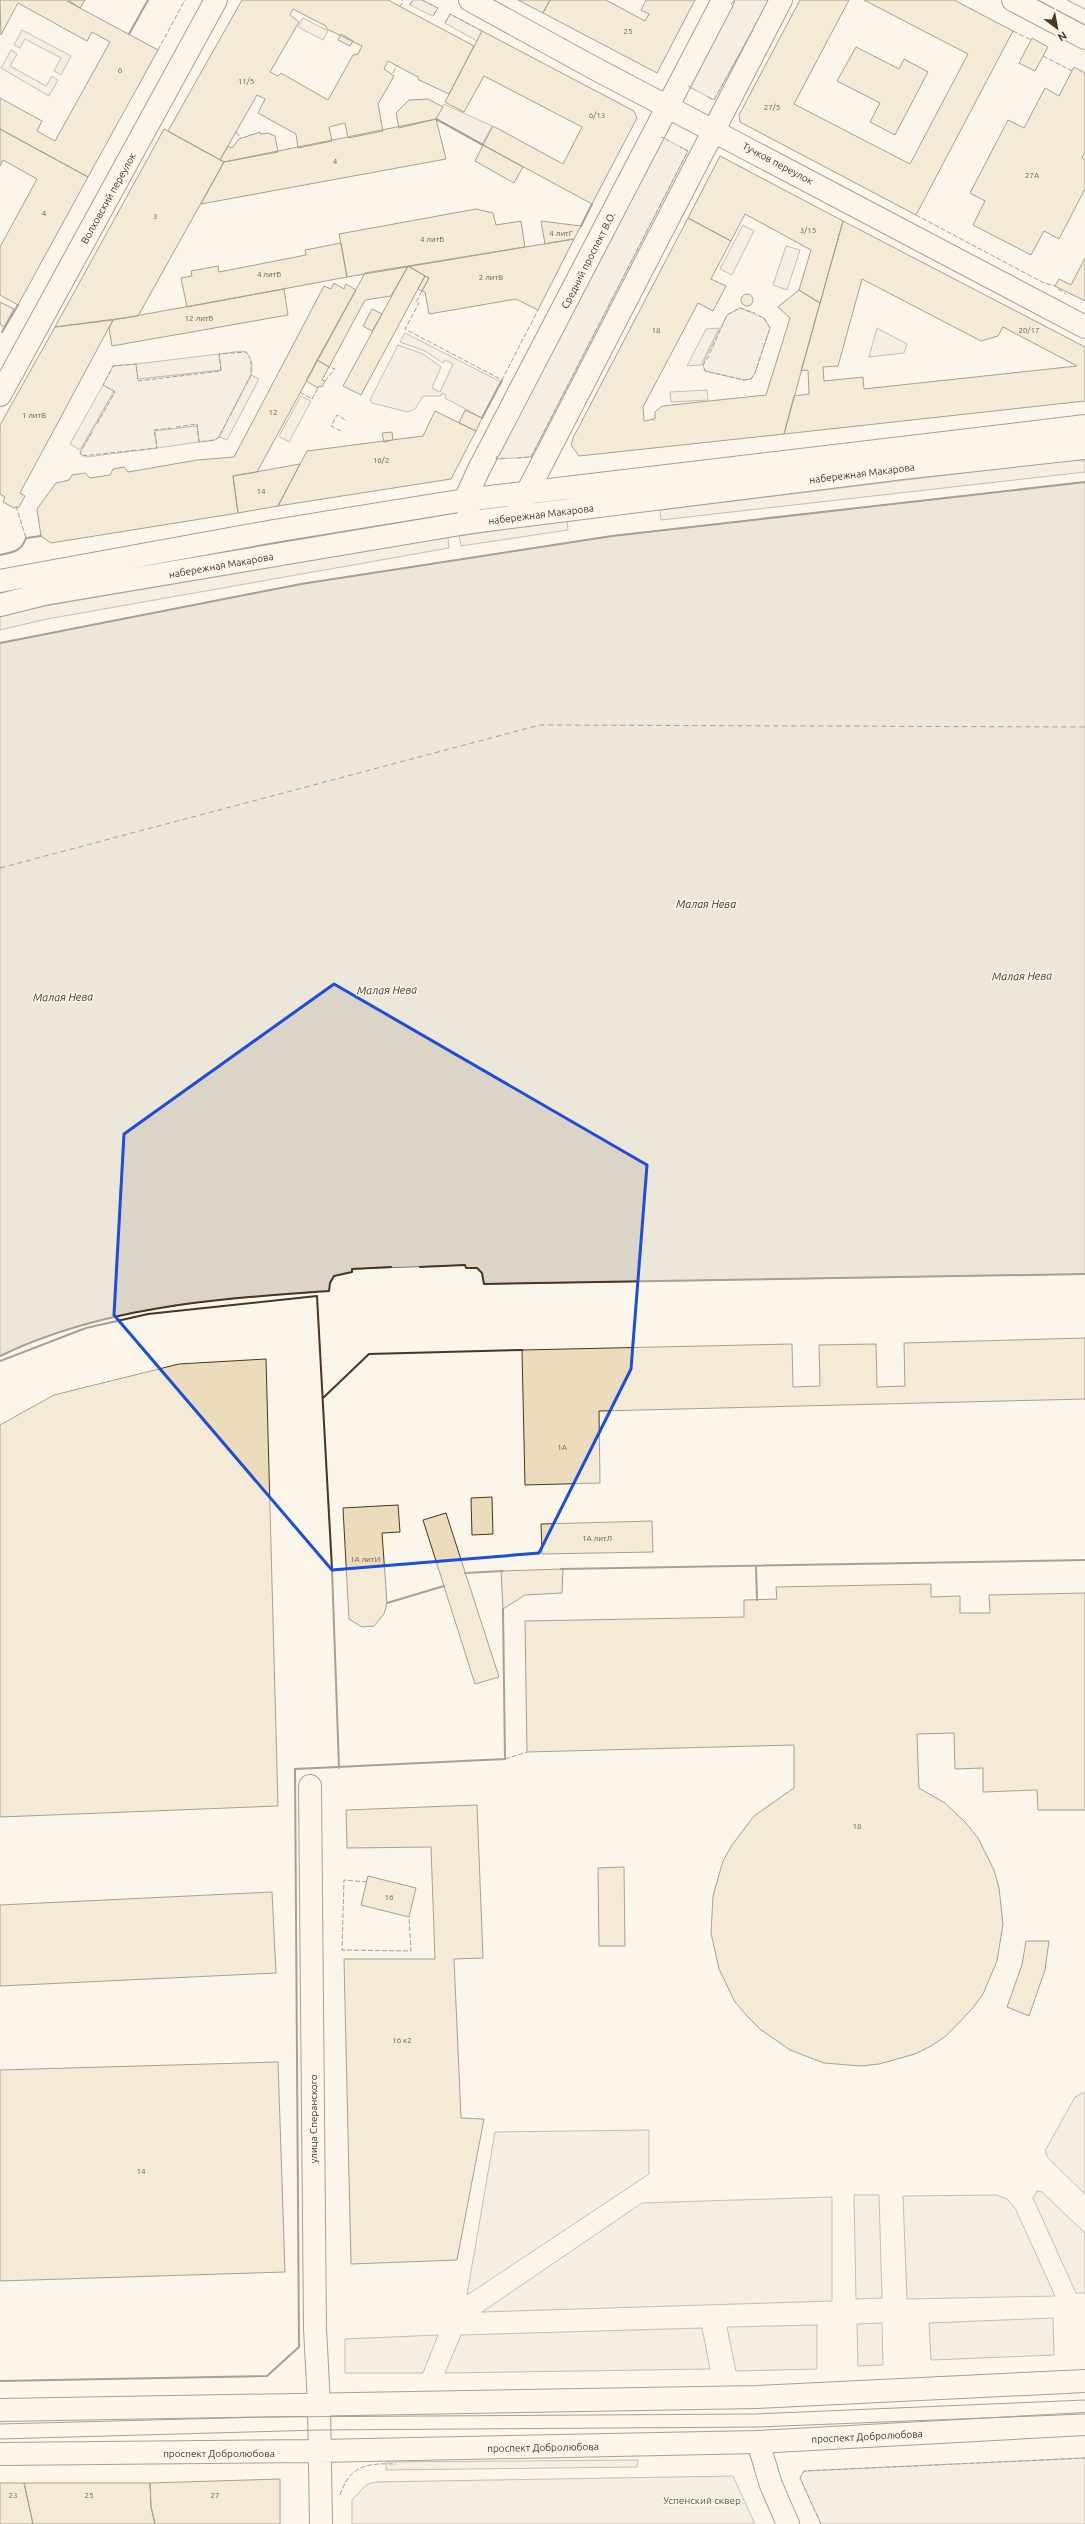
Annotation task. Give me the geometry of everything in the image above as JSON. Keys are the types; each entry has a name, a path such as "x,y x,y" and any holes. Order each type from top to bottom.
{"main road":[{"name":"Волховский переулок","path":"0,395 216,0"},
{"name":"Тучков переулок","path":"470,0 667,107 714,130 1085,327"},
{"name":"Средний проспект В.О.","path":"465,500 478,471 722,0"},
{"path":"513,517 529,492 781,0"},
{"path":"1013,0 1085,38"},
{"path":"0,581 274,531 465,500 1085,426"},
{"name":"набережная Макарова","path":"0,605 44,594 472,522 902,468 1085,448"},
{"path":"465,500 472,522"},
{"name":"улица Сперанского","path":"310,1786 315,2328 319,2405 321,2524"},
{"path":"0,2410 757,2397 1085,2381"},
{"name":"проспект Добролюбова","path":"0,2454 319,2452 758,2442 1085,2424"},
{"path":"758,2442 771,2485 788,2524"}],"highlighted area":[{"path":"334,984 647,1165 631,1369 539,1553 332,1570 114,1315 124,1134"}],"green space":[{"path":"413,0 422,0 438,8 433,16 410,5"},
{"path":"734,0 769,0 714,100 688,86"},
{"path":"450,14 482,31 477,41 445,23"},
{"path":"22,30 71,56 61,75 54,71 61,58 25,39 20,48 14,45"},
{"path":"11,50 17,54 10,66 46,86 52,76 58,80 49,96 1,68"},
{"path":"444,104 492,126 482,144 436,119"},
{"path":"662,137 688,151 531,457 496,459"},
{"path":"740,308 764,318 770,328 755,373 751,379 744,380 705,371 703,365 727,315"},
{"path":"877,328 907,344 904,353 869,357"},
{"path":"405,333 501,382 482,418 445,398 446,395 442,393 441,396 423,396 415,409 408,412 372,403 370,400 398,345 423,354 441,367 432,388 440,392 453,364 445,360 443,363 425,351 400,342"},
{"path":"242,351 246,352 251,360 251,375 219,437 215,440 199,442 197,426 155,431 157,448 87,457 80,453 114,391 103,385 113,366 136,364 138,379 221,370 219,354"},
{"path":"1070,460 1085,461 1085,472 661,520 660,510"},
{"path":"567,520 568,530 461,546 459,536"},
{"path":"448,537 449,548 47,619 0,630 0,616 45,606"},
{"path":"1085,2092 1085,2194 1048,2158 1045,2151 1075,2097"},
{"path":"649,2130 649,2174 467,2295 495,2132"},
{"path":"1037,2191 1042,2192 1085,2233 1085,2293 1076,2293 1033,2198"},
{"path":"854,2195 879,2195 882,2298 856,2299"},
{"path":"996,2195 1007,2199 1015,2208 1055,2296 907,2299 903,2196"},
{"path":"832,2197 832,2301 482,2312 642,2203"},
{"path":"1053,2318 1054,2355 931,2360 929,2323"},
{"path":"882,2323 883,2365 858,2366 857,2324"},
{"path":"817,2325 817,2369 736,2371 727,2327"},
{"path":"702,2328 710,2369 445,2373 461,2335"},
{"path":"438,2335 423,2373 345,2373 345,2339"},
{"path":"1085,2458 1085,2524 821,2524 800,2478 804,2471"},
{"path":"638,2460 637,2467 386,2470 386,2462"},
{"name":"Успенский сквер","path":"733,2476 755,2524 352,2524 352,2500 366,2485 375,2482"}],"shaded area":[{"path":"303,18 328,31 323,40 298,27"},
{"path":"743,225 754,231 732,275 720,269"},
{"path":"786,246 800,250 787,290 773,285"},
{"path":"719,328 701,365 687,366 706,329"},
{"path":"219,354 221,370 138,379 136,364"},
{"path":"251,375 259,379 227,440 219,437"},
{"path":"103,385 114,391 80,450 70,444"},
{"path":"707,390 708,400 671,402 670,392"},
{"path":"301,396 311,401 289,442 279,436"},
{"path":"197,426 199,442 157,448 155,431"}],"water":[{"name":"Малая Нева","path":"1085,482 1085,1274 484,1284 482,1273 477,1268 466,1268 465,1265 352,1269 352,1272 334,1276 330,1283 329,1291 203,1302 120,1316 79,1326 39,1339 0,1356 0,643 301,584 612,536"}],"building":[{"path":"0,0 65,0 158,50 88,177 0,129 0,98 42,121 37,131 55,141 110,42 92,32 87,41 18,3 1,35"},
{"path":"68,0 85,0 80,8"},
{"path":"242,0 388,0 474,46 449,94 419,80 418,77 388,61 384,69 394,76 378,104 383,131 348,138 345,123 329,127 332,141 298,148 296,134 258,113 265,99 257,95 220,160 168,131","holes":["293,9 326,26 327,29 362,46 358,54 353,55 328,100 281,73 278,76 270,72 299,22 290,15"]},
{"path":"518,0 550,0 543,13"},
{"path":"550,0 606,0 645,21 649,14 641,10 646,0 695,0 657,73 543,13"},
{"path":"800,0 849,0 794,104 910,164 968,54 864,0 954,0 1013,31 916,215 740,122 739,115"},
{"path":"482,31 634,111 637,118 592,204 483,145 493,126 563,164 582,127 484,76 464,112 445,102"},
{"path":"341,34 353,41 350,46 338,40"},
{"path":"1032,38 1048,47 1035,71 1019,63"},
{"path":"856,47 899,69 904,59 928,72 895,135 870,122 880,103 837,81"},
{"path":"1074,67 1085,73 1085,152 1082,158 1085,160 1085,189 1059,239 1044,231 1031,255 973,225 985,201 970,193 1008,120 1024,128 1045,88 1059,96"},
{"path":"428,99 443,107 436,119 399,128 396,113 409,100"},
{"path":"436,119 446,159 201,204 224,162"},
{"path":"0,129 88,177 18,305 0,295 0,247 37,179 3,160 0,166"},
{"path":"164,129 224,162 138,316 55,327"},
{"path":"260,132 260,134 268,133 275,136 278,152 224,162 220,160 228,146 232,148 239,139"},
{"path":"483,145 523,167 514,183 475,161"},
{"path":"720,156 843,221 820,303 799,290 811,250 745,214 731,241 688,218"},
{"path":"476,209 493,213 496,225 521,221 525,247 347,277 339,234"},
{"path":"688,218 731,241 711,279 726,286 713,311 698,303 643,407 644,421 655,419 655,412 662,406 766,395 790,318 778,307 799,290 820,303 784,434 579,456 571,445 573,438"},
{"path":"541,221 581,226 574,239 545,244"},
{"path":"843,221 1085,347 1085,401 784,434 794,396 809,394 808,370 801,371","holes":["862,279 981,341 998,336 1003,327 1077,366 864,389 863,377 824,381 823,367 838,366"]},
{"path":"574,239 538,310 516,299 429,314 425,292 422,291 429,278 408,266"},
{"path":"341,243 347,277 187,307 181,278 192,276 191,271 218,266 219,272 306,255 305,250"},
{"path":"1085,258 1085,301 1055,286 1059,279 1071,285"},
{"path":"408,266 425,276 361,395 343,386"},
{"path":"408,266 391,296 365,300 329,367 317,360 365,273"},
{"path":"425,276 429,278 422,291 418,289"},
{"path":"334,283 344,289 346,284 356,290 257,472 233,476 238,513 51,543 41,536 37,509 56,483 69,480 72,475 85,473 90,478 110,475 113,469 124,467 128,472 197,460 234,457 324,286 331,289"},
{"path":"284,289 288,315 112,346 109,328 113,320"},
{"path":"749,294 752,295 752,305 745,306 742,305 741,298 742,295"},
{"path":"0,302 14,309 4,327 0,324"},
{"path":"372,309 382,314 372,331 363,326"},
{"path":"113,320 20,493 25,496 19,507 14,508 3,502 5,497 0,494 0,425 55,327"},
{"path":"317,360 329,367 322,380 325,381 322,387 319,386 318,388 306,381"},
{"path":"465,410 482,418 476,431 459,423"},
{"path":"435,411 476,431 451,479 278,506 307,451 423,436"},
{"path":"392,432 393,440 384,442 382,433"},
{"path":"300,464 278,506 238,513 233,476"},
{"path":"1085,1338 1085,1399 599,1411 600,1483 525,1485 522,1350 792,1344 793,1387 820,1386 819,1345 876,1344 877,1387 905,1386 904,1343"},
{"path":"266,1359 278,1806 0,1817 0,1425 54,1395 179,1364"},
{"path":"492,1497 493,1534 472,1535 471,1498"},
{"path":"398,1505 400,1532 382,1533 387,1603 384,1614 374,1626 362,1627 349,1619 343,1508"},
{"path":"446,1513 499,1677 475,1684 423,1520"},
{"path":"652,1521 653,1552 542,1554 541,1524"},
{"path":"563,1569 562,1593 525,1595 503,1609 501,1571"},
{"path":"931,1584 931,1597 960,1596 960,1613 990,1613 989,1595 1085,1593 1085,1810 1038,1810 1037,1790 983,1792 983,1768 955,1769 954,1733 917,1734 919,1788 945,1803 966,1823 978,1838 994,1870 999,1888 1003,1924 997,1961 983,1994 972,2009 946,2036 931,2046 915,2054 879,2064 861,2066 824,2063 790,2050 760,2029 747,2016 735,2002 719,1969 711,1933 713,1896 723,1861 732,1845 754,1816 794,1788 794,1745 527,1752 525,1621 744,1617 744,1600 777,1599 776,1587"},
{"path":"477,1805 483,1958 454,1959 461,2118 484,2119 457,2260 351,2264 344,1959 435,1959 431,1847 347,1848 346,1810"},
{"path":"624,1867 625,1946 599,1946 598,1868"},
{"path":"368,1876 416,1888 409,1917 361,1905"},
{"path":"272,1892 276,1973 0,1986 0,1905"},
{"path":"1026,1941 1049,1941 1045,1970 1029,2016 1007,2007 1022,1965"},
{"path":"278,2062 285,2272 0,2281 0,2070"},
{"path":"280,2479 280,2524 155,2524 151,2507 150,2483"},
{"path":"0,2483 24,2483 33,2524 0,2524"},
{"path":"24,2483 150,2483 151,2507 155,2524 33,2524"}],"ferry route":[{"path":"0,868 540,725 1085,727"}],"tram line":[{"path":"1038,0 1085,25"},
{"path":"1067,0 1085,9"},
{"path":"0,2424 266,2417 754,2414 1085,2400"},
{"path":"0,2439 319,2430 758,2427 1085,2414"}],"fence":[{"path":"158,50 185,0"},
{"path":"400,7 403,1 402,0"},
{"path":"410,5 413,0"},
{"path":"422,0 438,8 433,16"},
{"path":"731,5 734,0"},
{"path":"445,23 450,14 482,31"},
{"path":"708,97 714,100 753,30"},
{"path":"1013,31 1031,40"},
{"path":"1043,56 1072,71"},
{"path":"393,73 397,65"},
{"path":"688,86 695,90"},
{"path":"236,132 241,138"},
{"path":"661,138 662,137 669,141"},
{"path":"517,458 531,457 688,151 680,147"},
{"path":"916,215 1042,282 1055,286"},
{"path":"1058,289 1066,294"},
{"path":"422,291 416,302 419,303 405,329 502,380 538,310"},
{"path":"710,353 727,315 740,308 755,313"},
{"path":"709,356 703,365 705,371 744,380 751,379 755,373 770,328 764,318 759,316"},
{"path":"97,424 115,392 103,385 113,366 136,364 138,381 221,371 219,354 246,352 250,358"},
{"path":"176,427 197,424 199,442 215,440 219,437 251,375 251,361"},
{"path":"325,381 335,369 329,367"},
{"path":"300,392 312,399 318,388"},
{"path":"341,431 331,426 337,415 347,421"},
{"path":"140,450 157,448 154,430 171,428"},
{"path":"92,432 80,453 82,456 137,450"},
{"path":"497,456 496,459 506,458"},
{"path":"16,506 26,538"},
{"path":"505,1759 527,1752"},
{"path":"367,1882 344,1880 342,1950 411,1951 409,1917"},
{"path":"821,2524 800,2478 804,2471 1085,2458"},
{"path":"340,2495 349,2477 361,2468 376,2464 396,2464"}],"wall":[{"path":"129,34 148,0"},
{"path":"436,119 483,145"},
{"path":"581,226 592,204"},
{"path":"2,332 18,305"},
{"path":"482,418 502,380"},
{"path":"0,643 301,584 612,536 1085,482"},
{"path":"0,555 16,551 22,546 26,538 41,536"},
{"path":"420,1267 465,1265 466,1268 477,1268 482,1273 484,1284 1085,1274"},
{"path":"0,1356 39,1339 79,1326 120,1316 203,1302 329,1291 330,1283 334,1276 352,1272 352,1269 391,1267"},
{"path":"0,1361 86,1328 148,1314 317,1296 332,1569 339,1768"},
{"path":"323,1398 369,1354 522,1350"},
{"path":"561,1569 1085,1560"},
{"path":"756,1567 757,1600"},
{"path":"465,1573 503,1571"},
{"path":"387,1603 444,1586"},
{"path":"0,2381 267,2376 299,2347 295,1769 505,1759 503,1609"}]}
